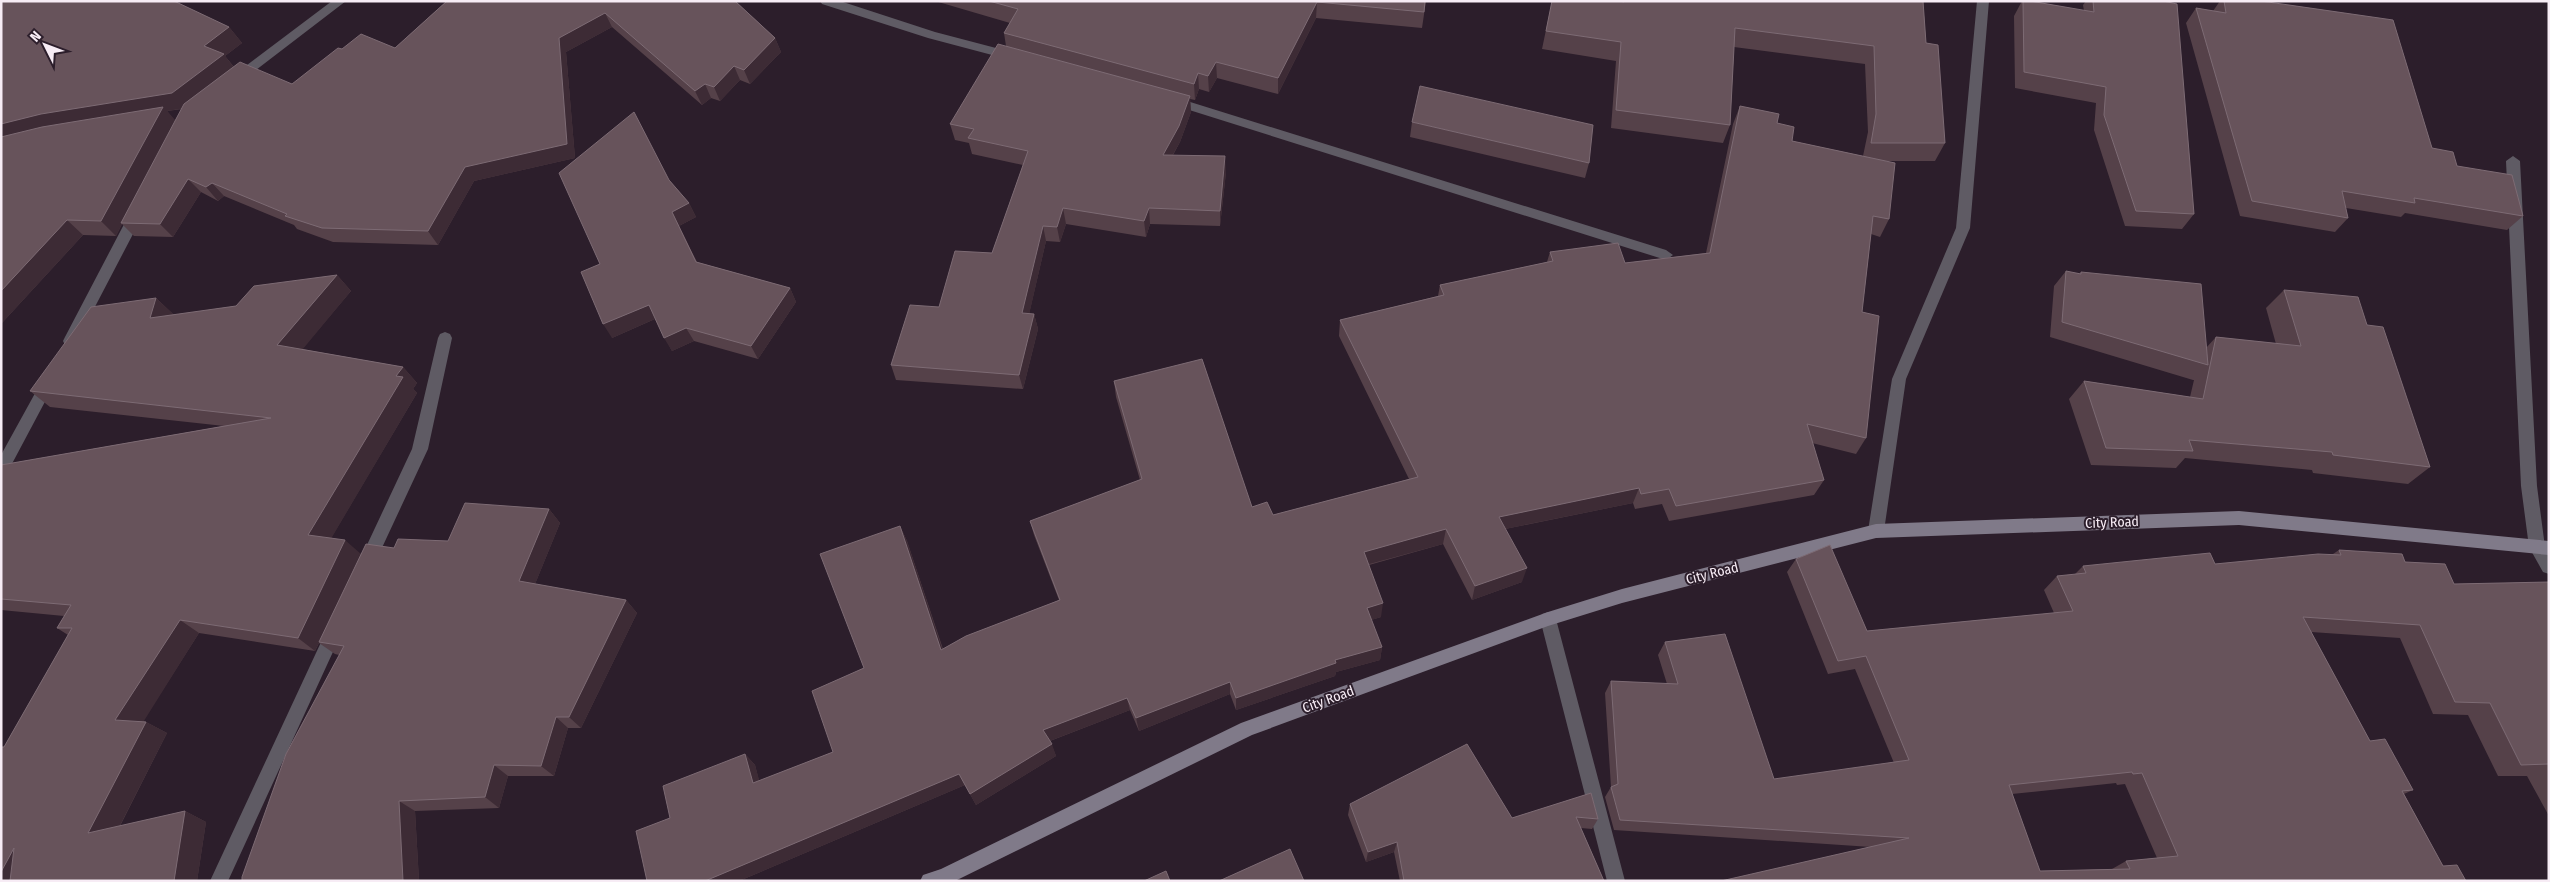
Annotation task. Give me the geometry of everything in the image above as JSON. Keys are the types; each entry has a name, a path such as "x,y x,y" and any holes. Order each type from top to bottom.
{"main road":[{"name":"City Road","path":"939,879 1247,729 1548,619 1622,596 1876,531 2239,518 2543,548"}],"street":[{"path":"228,85 340,1"},
{"path":"826,1 932,35 1027,60"},
{"path":"1876,531 1899,379 1963,228 1983,1"},
{"path":"1159,96 1666,255"},
{"path":"2514,162 2529,486 2549,567"},
{"path":"1,470 144,201"},
{"path":"359,579 420,449 445,338"},
{"path":"219,881 342,614"},
{"path":"1548,619 1616,881"}],"building":[{"path":"1,1 174,1 229,27 204,46 224,54 172,93 41,114 1,124"},
{"path":"447,1 735,1 775,38 744,70 734,66 714,87 705,84 695,91 605,13 559,38 567,144 465,167 428,231 322,228 285,216 287,214 212,183 206,187 188,179 160,224 121,223 184,104 240,62 292,84 338,48 342,49 361,34 395,48"},
{"path":"989,1 1425,1 1424,12 1317,2 1278,78 1216,62 1208,76 1198,73 1194,84 1004,33 1018,9"},
{"path":"1552,1 1923,1 1926,43 1938,45 1945,143 1871,143 1876,114 1874,46 1735,28 1730,125 1616,110 1621,42 1546,31"},
{"path":"2023,1 2094,12 2093,1 2163,1 2177,4 2194,214 2136,211 2104,115 2106,87 2024,72"},
{"path":"2224,1 2261,1 2393,20 2432,148 2453,152 2457,166 2512,175 2523,216 2414,198 2415,203 2342,191 2348,218 2252,201 2196,8 2226,13"},
{"path":"998,44 1190,96 1179,126 1163,155 1225,156 1220,211 1149,208 1144,221 1063,208 1057,227 1043,226 1022,313 1034,314 1019,375 891,365 910,305 939,307 955,251 992,253 1028,151 968,138 974,129 950,124"},
{"path":"1420,86 1593,125 1589,163 1412,122"},
{"path":"1740,106 1779,114 1777,123 1794,127 1792,141 1895,163 1889,219 1873,216 1862,312 1879,316 1866,438 1807,424 1824,480 1676,506 1669,489 1641,494 1639,488 1499,517 1527,568 1475,586 1446,529 1364,552 1383,603 1367,608 1382,647 1335,660 1336,663 1236,698 1230,682 1136,718 1127,698 1043,730 1052,744 970,794 959,774 705,881 647,881 636,831 670,818 663,786 745,754 753,783 833,752 812,691 864,668 820,554 900,526 941,650 966,636 1060,600 1030,521 1142,479 1114,381 1202,359 1252,507 1267,502 1273,515 1418,477 1340,320 1444,295 1440,285 1553,261 1550,252 1618,243 1625,263 1710,253"},
{"path":"163,107 101,221 67,220 1,291 1,137 42,127"},
{"path":"634,112 669,180 689,203 672,212 696,262 790,288 751,346 686,328 664,338 649,305 603,324 581,272 600,264 559,173"},
{"path":"2066,271 2081,274 2081,272 2201,284 2208,365 2062,322"},
{"path":"337,275 277,345 403,367 396,376 403,377 308,535 345,540 298,638 180,620 115,720 146,722 88,833 185,811 174,881 10,881 14,848 1,872 1,747 4,747 72,628 57,628 71,605 1,599 1,465 271,418 30,391 91,307 156,298 150,318 236,306 254,286"},
{"path":"2284,290 2358,297 2367,325 2383,327 2430,467 2333,455 2332,452 2189,440 2193,451 2106,448 2084,381 2203,399 2216,337 2301,346"},
{"path":"465,503 549,509 519,581 626,600 569,717 556,717 541,766 494,765 485,797 399,801 403,881 242,881 286,754 344,646 319,642 366,544 394,548 398,539 448,541"},
{"path":"1830,545 1867,631 2073,611 2057,576 2086,573 2083,566 2210,553 2215,564 2318,554 2341,555 2339,550 2402,554 2405,562 2445,564 2454,584 2549,582 2549,764 2521,765 2490,703 2455,702 2420,625 2303,617 2370,741 2385,739 2413,790 2402,791 2443,866 2457,865 2466,881 1721,881 1909,838 1620,820 1611,787 1618,784 1611,681 1678,684 1665,642 1725,634 1774,779 1909,760 1866,656 1838,661 1796,559","holes":["2132,772 2133,774 2142,773 2178,856 2126,861 2130,869 2040,871 2009,785"]},
{"path":"1467,744 1512,818 1591,793 1598,819 1576,817 1604,881 1404,881 1397,842 1368,852 1350,804"},
{"path":"1290,849 1304,881 1219,881"},
{"path":"1166,871 1170,881 1144,881"}]}
